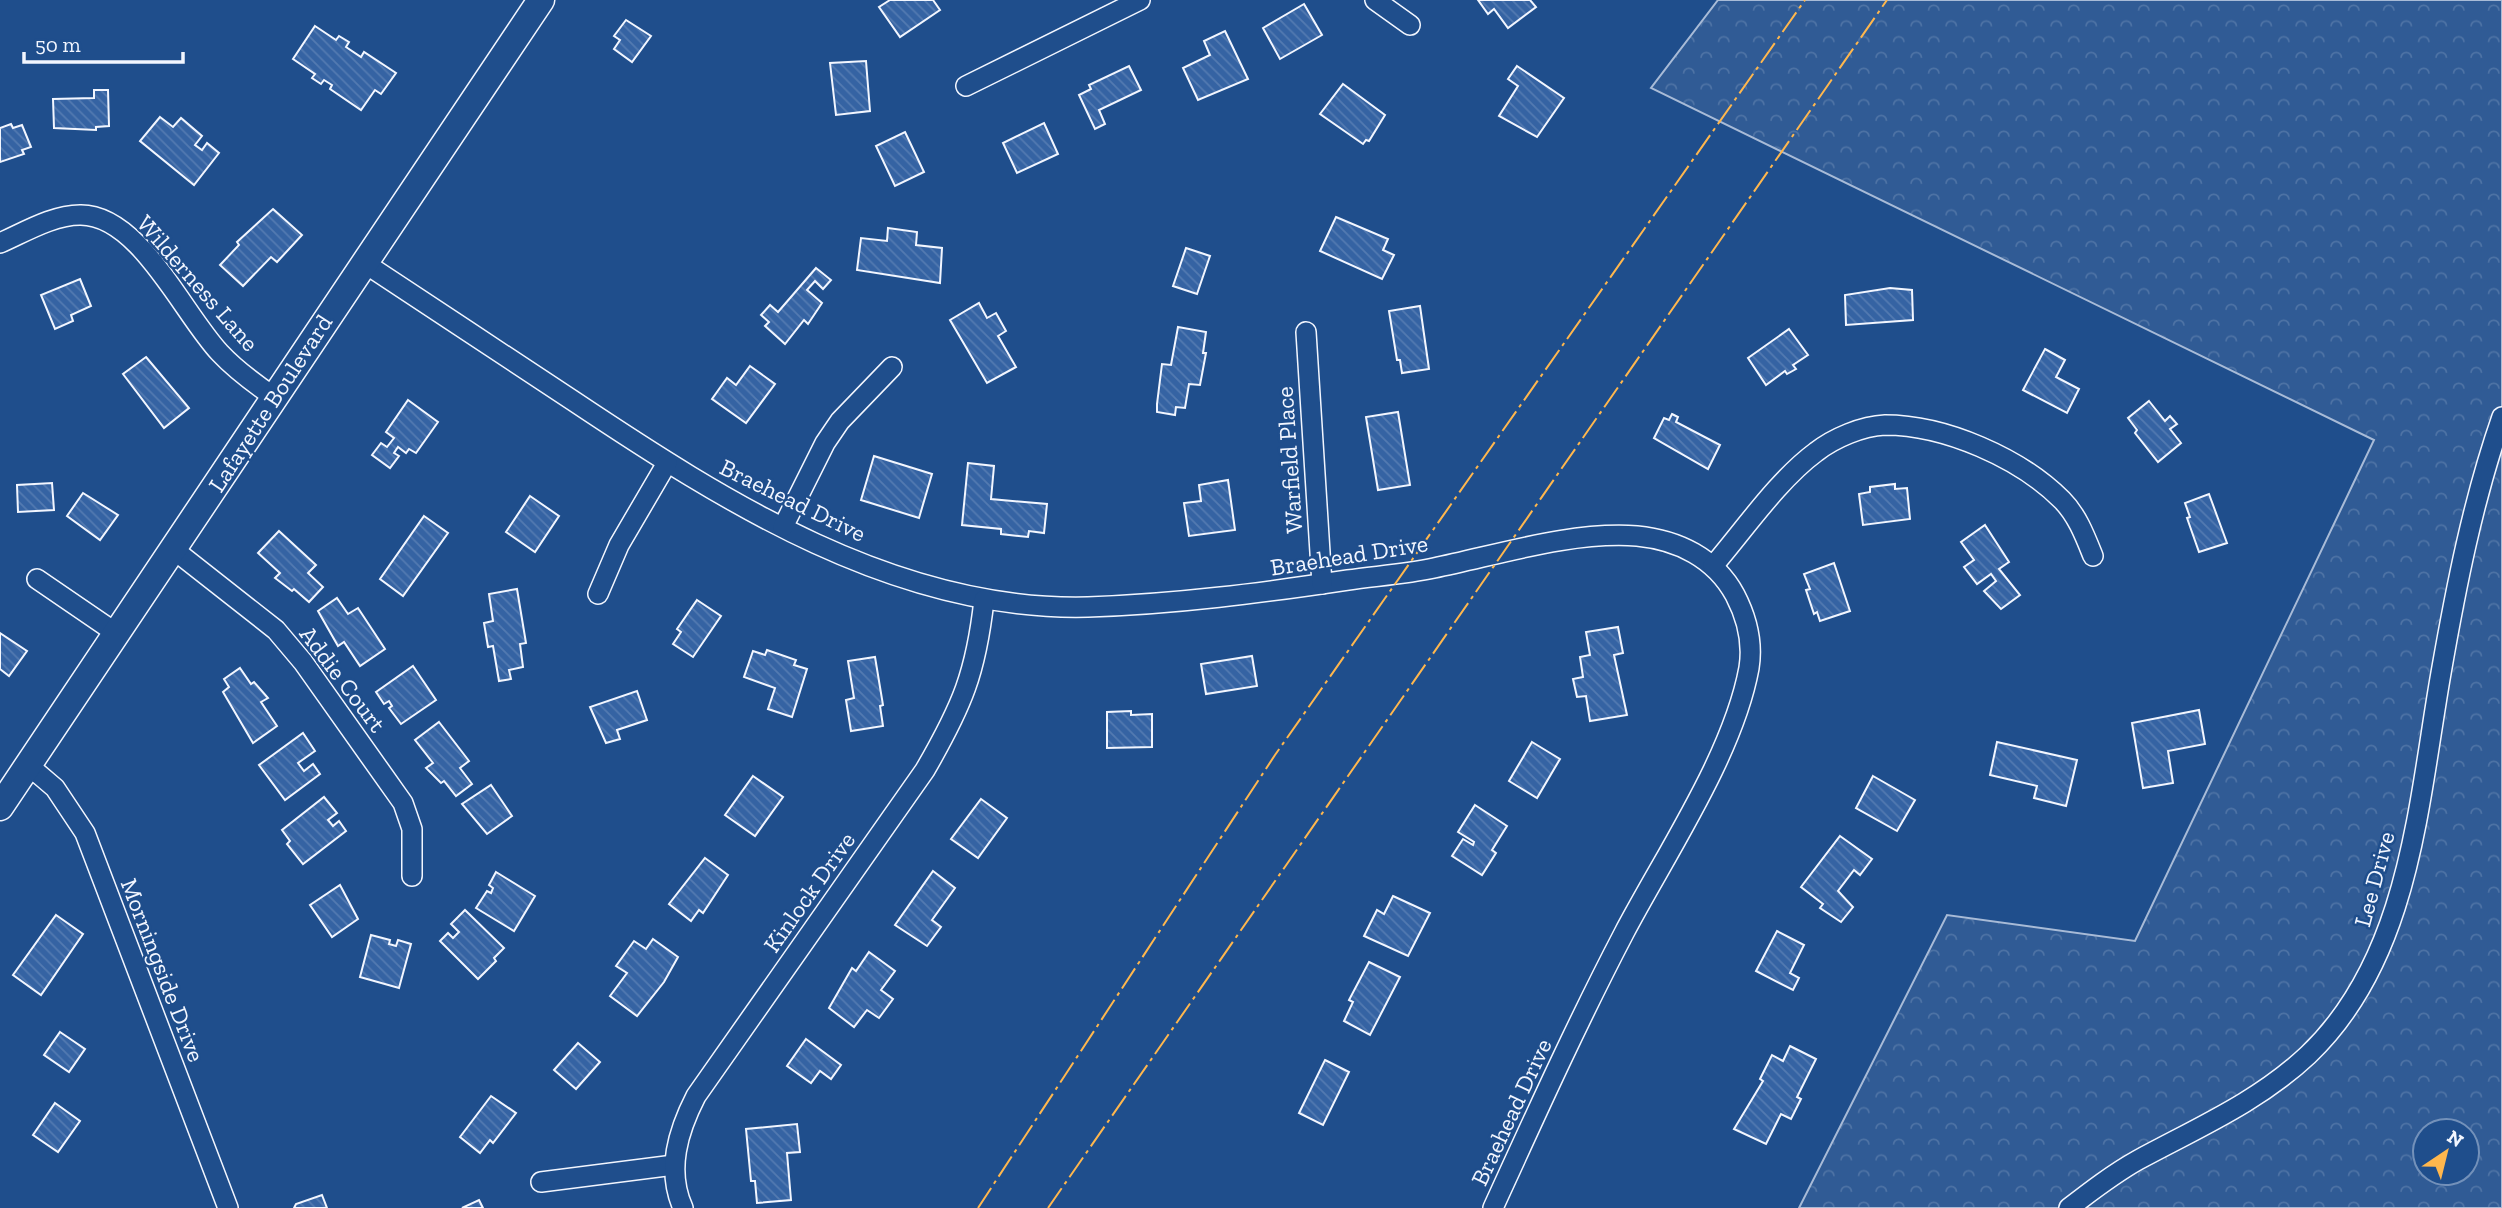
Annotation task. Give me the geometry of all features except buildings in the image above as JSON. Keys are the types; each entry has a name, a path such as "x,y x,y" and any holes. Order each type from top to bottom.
{"main road":[{"name":"Lafayette Boulevard","path":"0,807 541,0"}],"street":[{"path":"966,86 1140,0"},
{"path":"1375,0 1410,25"},
{"name":"Wilderness Lane","path":"0,243 62,216 82,214 117,226 162,275 195,323 221,354 274,397"},
{"name":"Braehead Drive","path":"363,262 667,463 783,527 920,583 984,600 1036,606 1175,603 1430,569 1516,549 1612,536 1669,541 1692,551 1713,566 1732,589 1747,622 1750,663 1744,687 1705,782 1620,939 1493,1208"},
{"name":"Warfield Place","path":"1306,332 1322,584"},
{"path":"783,527 825,443 840,421 892,367"},
{"name":"Lee Drive","path":"2068,1208 2110,1177 2202,1129 2274,1084 2328,1036 2364,985 2379,955 2405,867 2479,481 2502,417"},
{"path":"1713,566 1797,469 1816,451 1844,436 1885,425 1928,431 1978,446 2006,458 2036,478 2064,502 2080,524 2093,555"},
{"path":"598,594 619,545 667,463"},
{"name":"Addie Court","path":"173,549 263,618 303,663 403,803 412,829 412,876"},
{"path":"37,579 116,633"},
{"name":"Kinlock Drive","path":"683,1208 676,1188 674,1166 684,1120 696,1096 925,770 971,681 979,649 984,600"},
{"name":"Morningside Drive","path":"28,765 55,788 85,833 228,1208"},
{"path":"541,1182 674,1166"}],"green space":[{"path":"1718,0 2502,0 2502,1208 1799,1208 1947,915 2135,941 2374,440 1651,88"}],"power":[{"path":"978,1208 1275,755 1805,0"},
{"path":"1048,1208 1887,0"}]}
